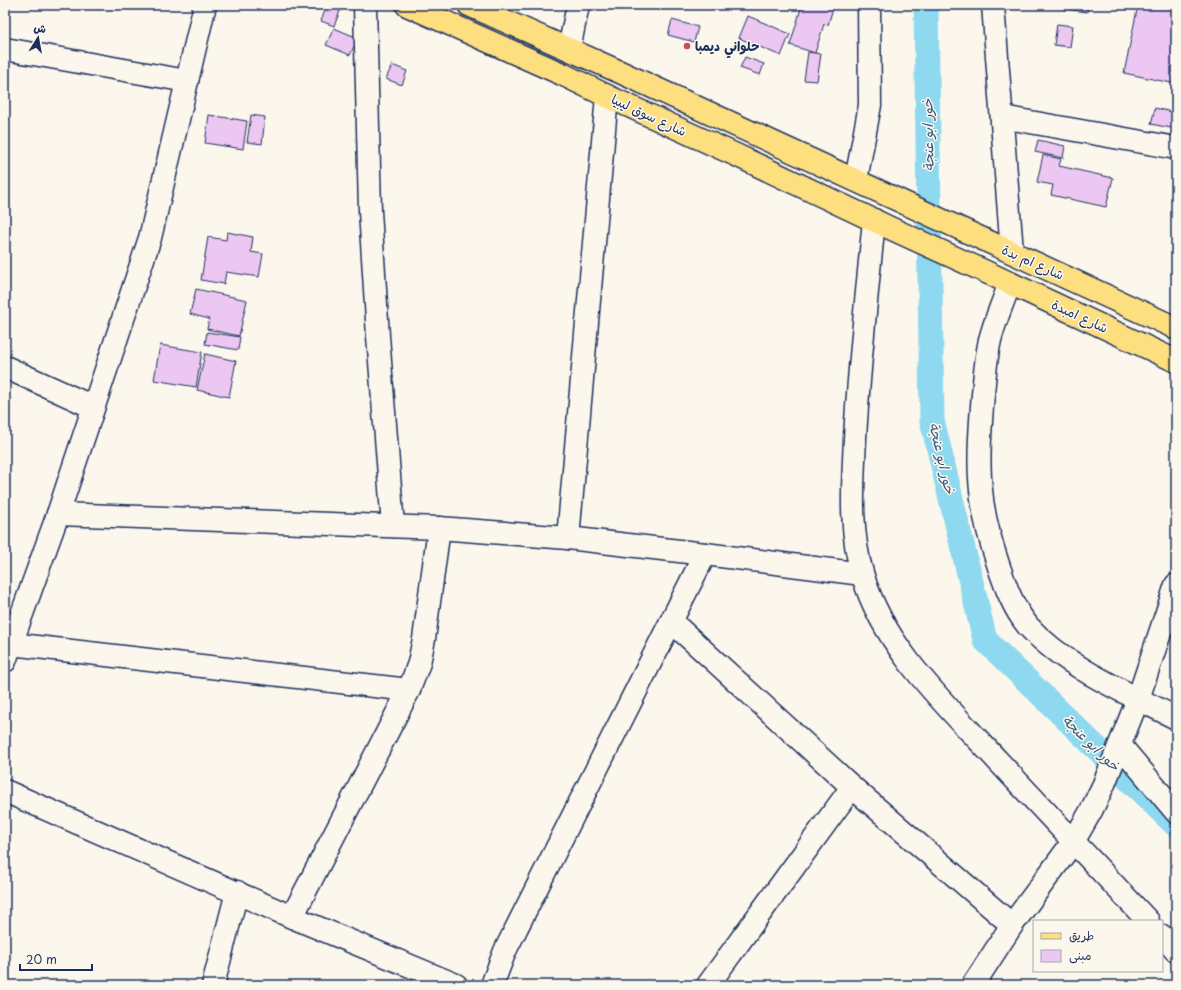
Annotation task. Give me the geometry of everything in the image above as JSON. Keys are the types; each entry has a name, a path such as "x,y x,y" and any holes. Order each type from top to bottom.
{"main road":[{"name":"شارع سوق ليبيا","path":"407,5 562,74 882,224"},
{"name":"شارع سوق ليبيا","path":"469,5 569,49 890,196"},
{"name":"شارع ام بدة","path":"890,196 1176,328"},
{"name":"شارع امبدة","path":"882,224 1176,361"}],"street":[{"path":"205,5 150,238 58,514 8,652 410,690"},
{"path":"365,5 370,211 393,526"},
{"path":"569,49 578,5"},
{"path":"856,180 870,105 870,5"},
{"path":"993,5 1012,252"},
{"path":"5,49 187,81"},
{"path":"568,538 607,96"},
{"path":"1002,117 1176,148"},
{"path":"882,224 857,397 853,496 856,541 862,574 873,605 888,632 929,687 1147,920"},
{"path":"1010,283 997,316 990,340 984,373 980,430 980,490 991,541 1012,600 1028,625 1041,638 1083,670 1176,718"},
{"path":"5,367 93,407"},
{"path":"58,514 439,528 568,538 862,574"},
{"path":"292,917 410,690 419,663 424,639 439,528"},
{"path":"492,985 505,952 519,923 705,554"},
{"path":"973,985 1012,925 1073,842 1091,811 1120,746 1138,698 1176,585"},
{"path":"672,622 852,788 1012,925"},
{"path":"1120,746 1176,812"},
{"path":"708,985 852,788"},
{"path":"5,791 292,917 456,985"},
{"path":"213,985 237,892"},
{"path":"1163,937 1176,951"}],"building":[{"path":"327,5 340,11 334,26 321,21"},
{"path":"598,5 619,5 618,9"},
{"path":"802,5 834,5 828,25 824,24 815,53 790,45"},
{"path":"1063,5 1088,5 1087,12 1063,9"},
{"path":"1138,5 1176,5 1176,84 1124,73"},
{"path":"748,16 790,34 781,56 739,38"},
{"path":"672,20 698,27 694,42 668,35"},
{"path":"1057,24 1073,26 1070,47 1054,45"},
{"path":"334,28 358,38 350,55 326,45"},
{"path":"808,52 821,54 817,81 804,80"},
{"path":"745,57 764,64 760,75 740,68"},
{"path":"392,65 407,71 402,85 386,79"},
{"path":"1155,108 1176,113 1176,129 1151,124"},
{"path":"209,115 247,121 243,149 205,143"},
{"path":"251,115 265,117 262,144 247,142"},
{"path":"1038,140 1065,146 1063,158 1035,152"},
{"path":"1043,155 1061,159 1059,166 1113,178 1106,207 1051,195 1053,185 1037,182"},
{"path":"227,232 253,237 251,252 263,254 259,277 226,272 224,284 201,280 208,237 226,240"},
{"path":"196,289 247,300 239,336 207,329 209,319 190,314"},
{"path":"207,332 240,337 238,350 205,344"},
{"path":"160,345 202,352 196,387 154,380"},
{"path":"205,354 236,361 229,397 197,390"}],"waterway":[{"name":"خور ابو عنجة","path":"926,5 932,420 985,640 1176,825"}],"place":[{"name":"حلواني ديمبا","path":"687,46"}]}
